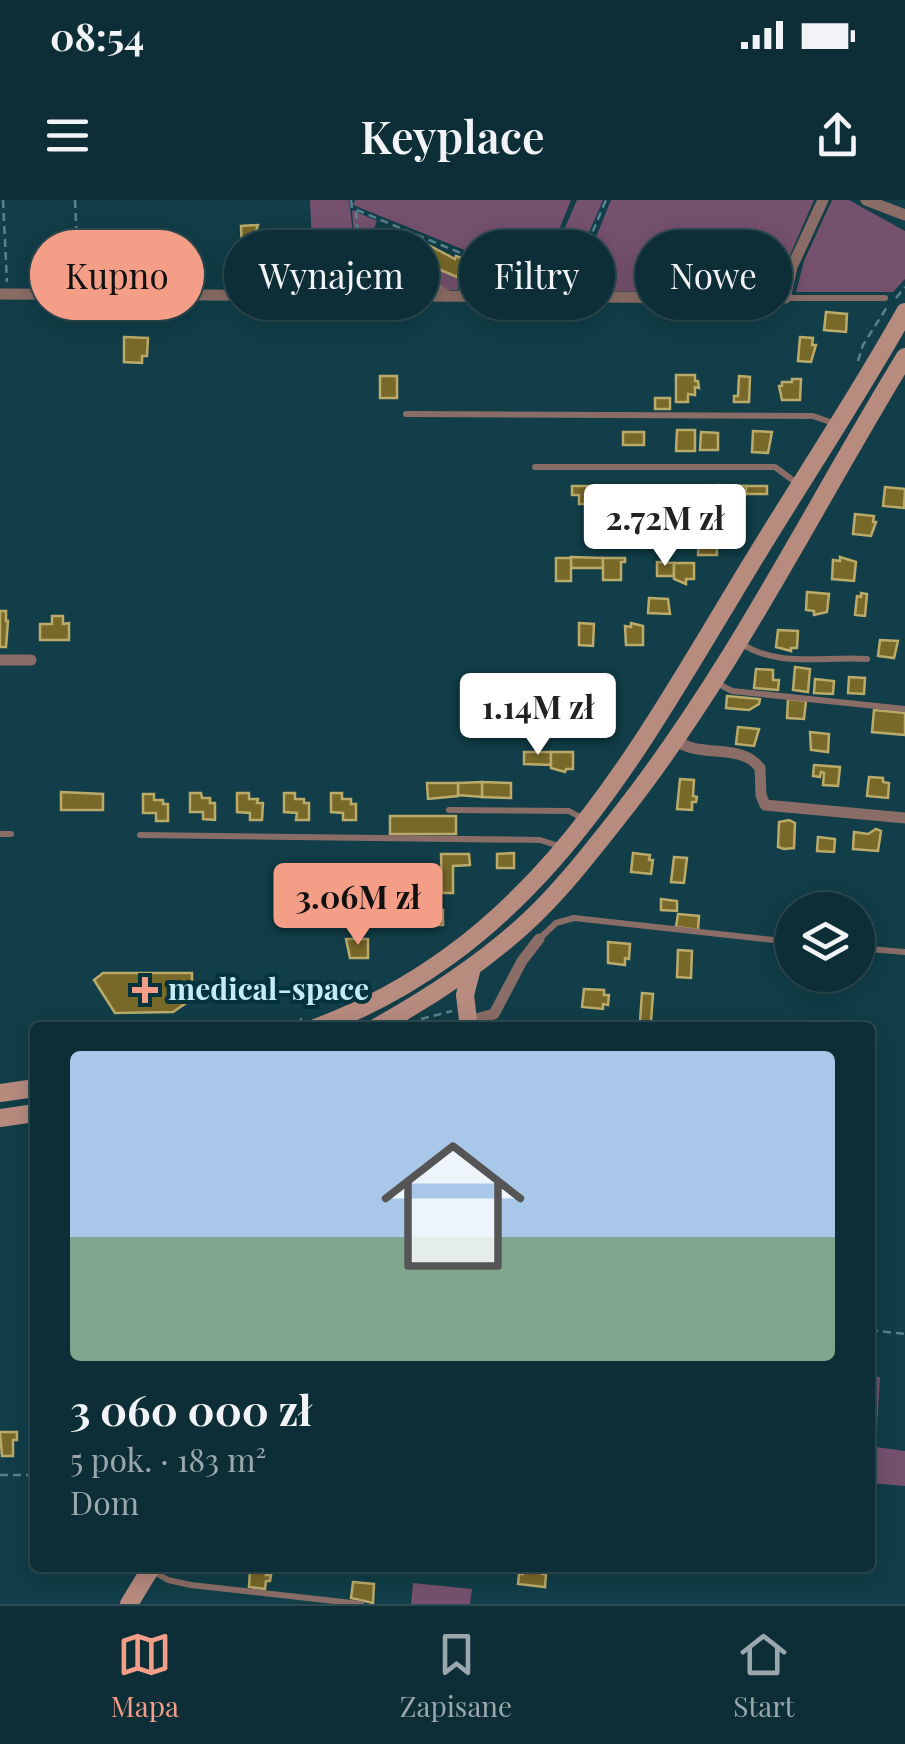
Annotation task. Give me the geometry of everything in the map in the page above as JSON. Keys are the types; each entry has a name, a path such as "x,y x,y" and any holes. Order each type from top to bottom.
{"main road":[{"path":"312,1021 386,996 448,958 518,900 564,849 654,719 905,312"},
{"path":"385,1022 448,985 528,922 637,794 778,580 905,357"},
{"path":"754,560 769,562 778,580"},
{"path":"654,719 660,735 675,740"},
{"path":"448,958 443,973 465,1016"},
{"path":"465,1016 472,968"},
{"path":"0,1093 30,1089"},
{"path":"0,1118 30,1113"},
{"path":"129,1604 148,1572"}],"street":[{"path":"792,267 823,200"},
{"path":"866,200 881,203 904,217"},
{"path":"4,294 30,294"},
{"path":"439,298 635,298"},
{"path":"0,660 31,660"},
{"path":"675,740 694,750 751,758 760,768 760,795 766,805 905,818"},
{"path":"465,1016 494,1014 522,960 539,939"}],"lane":[{"path":"439,285 458,298 459,294"},
{"path":"792,298 885,298"},
{"path":"406,414 813,416 837,426"},
{"path":"535,467 775,467 800,486"},
{"path":"739,643 763,656 822,661 836,656 867,659"},
{"path":"714,682 732,692 905,709"},
{"path":"449,810 568,811 587,821"},
{"path":"0,834 11,834"},
{"path":"140,835 540,840 564,849"},
{"path":"539,939 556,923 574,918 775,940"},
{"path":"875,949 905,952"},
{"path":"156,1572 191,1586 361,1604"}],"path":[{"path":"4,200 4,294"},
{"path":"76,200 77,230"},
{"path":"351,200 356,210 536,285 566,270 581,257 606,200"},
{"path":"356,210 359,230"},
{"path":"857,363 862,345 880,314 905,287"},
{"path":"420,1020 465,1016"},
{"path":"875,1331 905,1334"},
{"path":"0,1475 30,1475"}],"shaded area":[{"path":"310,200 349,200 353,230 311,230"},
{"path":"355,200 571,200 559,230 459,230 459,248 439,240 439,230 415,230 353,205"},
{"path":"577,200 603,200 590,230 564,230"},
{"path":"611,200 814,200 792,251 792,230 635,230 635,291 615,291 615,230 598,230"},
{"path":"832,200 849,200 905,231 905,279 893,292 796,292 804,261"},
{"path":"352,210 377,221 373,230 354,230"},
{"path":"439,270 459,279 458,290 439,290"},
{"path":"875,1377 880,1377 876,1447 905,1451 905,1486 875,1483"},
{"path":"413,1583 472,1589 470,1604 411,1604"}],"building":[{"path":"258,225 256,230 241,230 241,226"},
{"path":"439,251 455,259 459,257 457,277 439,269"},
{"path":"826,312 847,314 846,332 824,330"},
{"path":"124,337 148,338 147,356 142,356 142,363 124,362"},
{"path":"800,337 813,338 812,345 816,345 811,362 798,361"},
{"path":"676,375 695,375 698,381 699,388 695,387 695,395 688,394 688,402 676,402"},
{"path":"380,376 397,376 397,398 380,398"},
{"path":"739,376 750,377 749,402 734,402"},
{"path":"801,379 800,400 782,400 779,386"},
{"path":"655,398 670,398 670,409 655,409"},
{"path":"677,430 695,430 695,451 676,451"},
{"path":"753,431 772,432 768,453 752,452"},
{"path":"623,432 644,432 644,445 623,445"},
{"path":"701,432 718,433 718,450 700,450"},
{"path":"716,485 746,486 746,494 716,494"},
{"path":"572,486 600,486 600,493 595,493 596,504 579,504 579,495 572,495"},
{"path":"746,486 767,486 767,494 746,494"},
{"path":"885,487 905,489 904,508 883,506"},
{"path":"723,503 737,507 737,524 719,523 719,507"},
{"path":"855,514 874,516 871,536 853,534"},
{"path":"699,538 717,538 717,555 698,555"},
{"path":"571,557 603,558 603,568 571,568"},
{"path":"840,557 856,562 854,581 832,579 833,560 840,561"},
{"path":"556,558 571,558 571,581 556,581"},
{"path":"603,558 625,558 621,562 621,580 603,580"},
{"path":"657,562 674,563 674,576 657,576"},
{"path":"674,563 694,563 694,579 686,579 686,584 674,579"},
{"path":"807,592 829,594 827,612 814,615 814,611 806,610"},
{"path":"861,593 867,594 865,616 855,615 857,596 861,597"},
{"path":"649,598 668,599 670,614 648,613"},
{"path":"0,611 6,611 8,621 6,647 0,647"},
{"path":"52,616 63,616 63,624 69,623 69,640 40,640 40,624 52,624"},
{"path":"579,623 594,624 593,646 579,645"},
{"path":"631,623 643,626 643,645 626,645 625,626 631,627"},
{"path":"778,630 798,631 797,648 791,651 776,647"},
{"path":"880,640 898,641 894,658 878,656"},
{"path":"795,667 810,669 808,692 793,690"},
{"path":"756,669 773,670 773,680 779,680 778,690 754,688"},
{"path":"849,677 865,678 864,694 848,693"},
{"path":"815,679 834,681 833,694 814,693"},
{"path":"727,696 760,699 749,710 726,708"},
{"path":"788,699 806,701 804,719 787,718"},
{"path":"874,710 905,713 905,735 872,732"},
{"path":"738,727 759,729 754,746 736,744"},
{"path":"810,732 829,734 828,752 811,750"},
{"path":"524,752 551,752 551,765 524,764"},
{"path":"551,752 573,752 573,769 565,772 551,768"},
{"path":"814,765 840,767 838,786 823,785 824,773 813,776"},
{"path":"869,777 883,778 883,782 889,783 888,798 867,796"},
{"path":"680,779 694,780 693,796 697,797 692,810 677,809"},
{"path":"482,782 511,783 511,798 482,797"},
{"path":"482,782 482,797 458,795 458,783"},
{"path":"427,783 458,783 458,796 428,799"},
{"path":"61,792 103,794 103,810 61,810"},
{"path":"190,793 201,793 202,798 215,803 215,820 203,819 203,812 190,812"},
{"path":"237,793 249,793 249,799 263,803 262,820 250,820 250,813 237,812"},
{"path":"284,793 295,793 295,799 309,803 309,820 296,820 297,813 284,812"},
{"path":"331,793 342,793 342,799 351,799 351,804 356,804 356,820 343,820 343,813 331,812"},
{"path":"143,794 154,794 154,800 168,804 168,821 156,821 156,813 143,813"},
{"path":"390,816 456,816 456,834 390,834"},
{"path":"779,822 795,823 794,848 784,849 778,847"},
{"path":"876,829 881,831 878,851 853,849 854,832 868,834"},
{"path":"818,837 835,839 834,852 817,851"},
{"path":"514,853 514,868 497,868 497,854"},
{"path":"633,853 650,855 651,874 631,872"},
{"path":"441,854 469,854 470,865 453,866 453,893 442,893"},
{"path":"674,857 687,858 684,883 671,882"},
{"path":"661,899 677,901 677,911 661,910"},
{"path":"404,910 443,910 443,925 404,925"},
{"path":"678,914 699,916 698,930 676,927"},
{"path":"346,939 368,939 368,958 350,958"},
{"path":"608,942 630,944 625,965 608,963"},
{"path":"678,950 692,951 691,978 677,977"},
{"path":"103,973 192,973 192,999 173,1012 115,1013 94,980"},
{"path":"584,989 604,990 604,995 609,995 608,1005 603,1004 603,1009 582,1007"},
{"path":"642,993 653,994 651,1022 640,1021"},
{"path":"0,1432 17,1432 13,1456 2,1456"},
{"path":"250,1572 271,1575 265,1589 249,1587"},
{"path":"544,1572 545,1587 518,1584 519,1574"},
{"path":"353,1582 374,1584 373,1603 351,1598"}],"place":[{"name":"medical-space","path":"145,990"}]}
